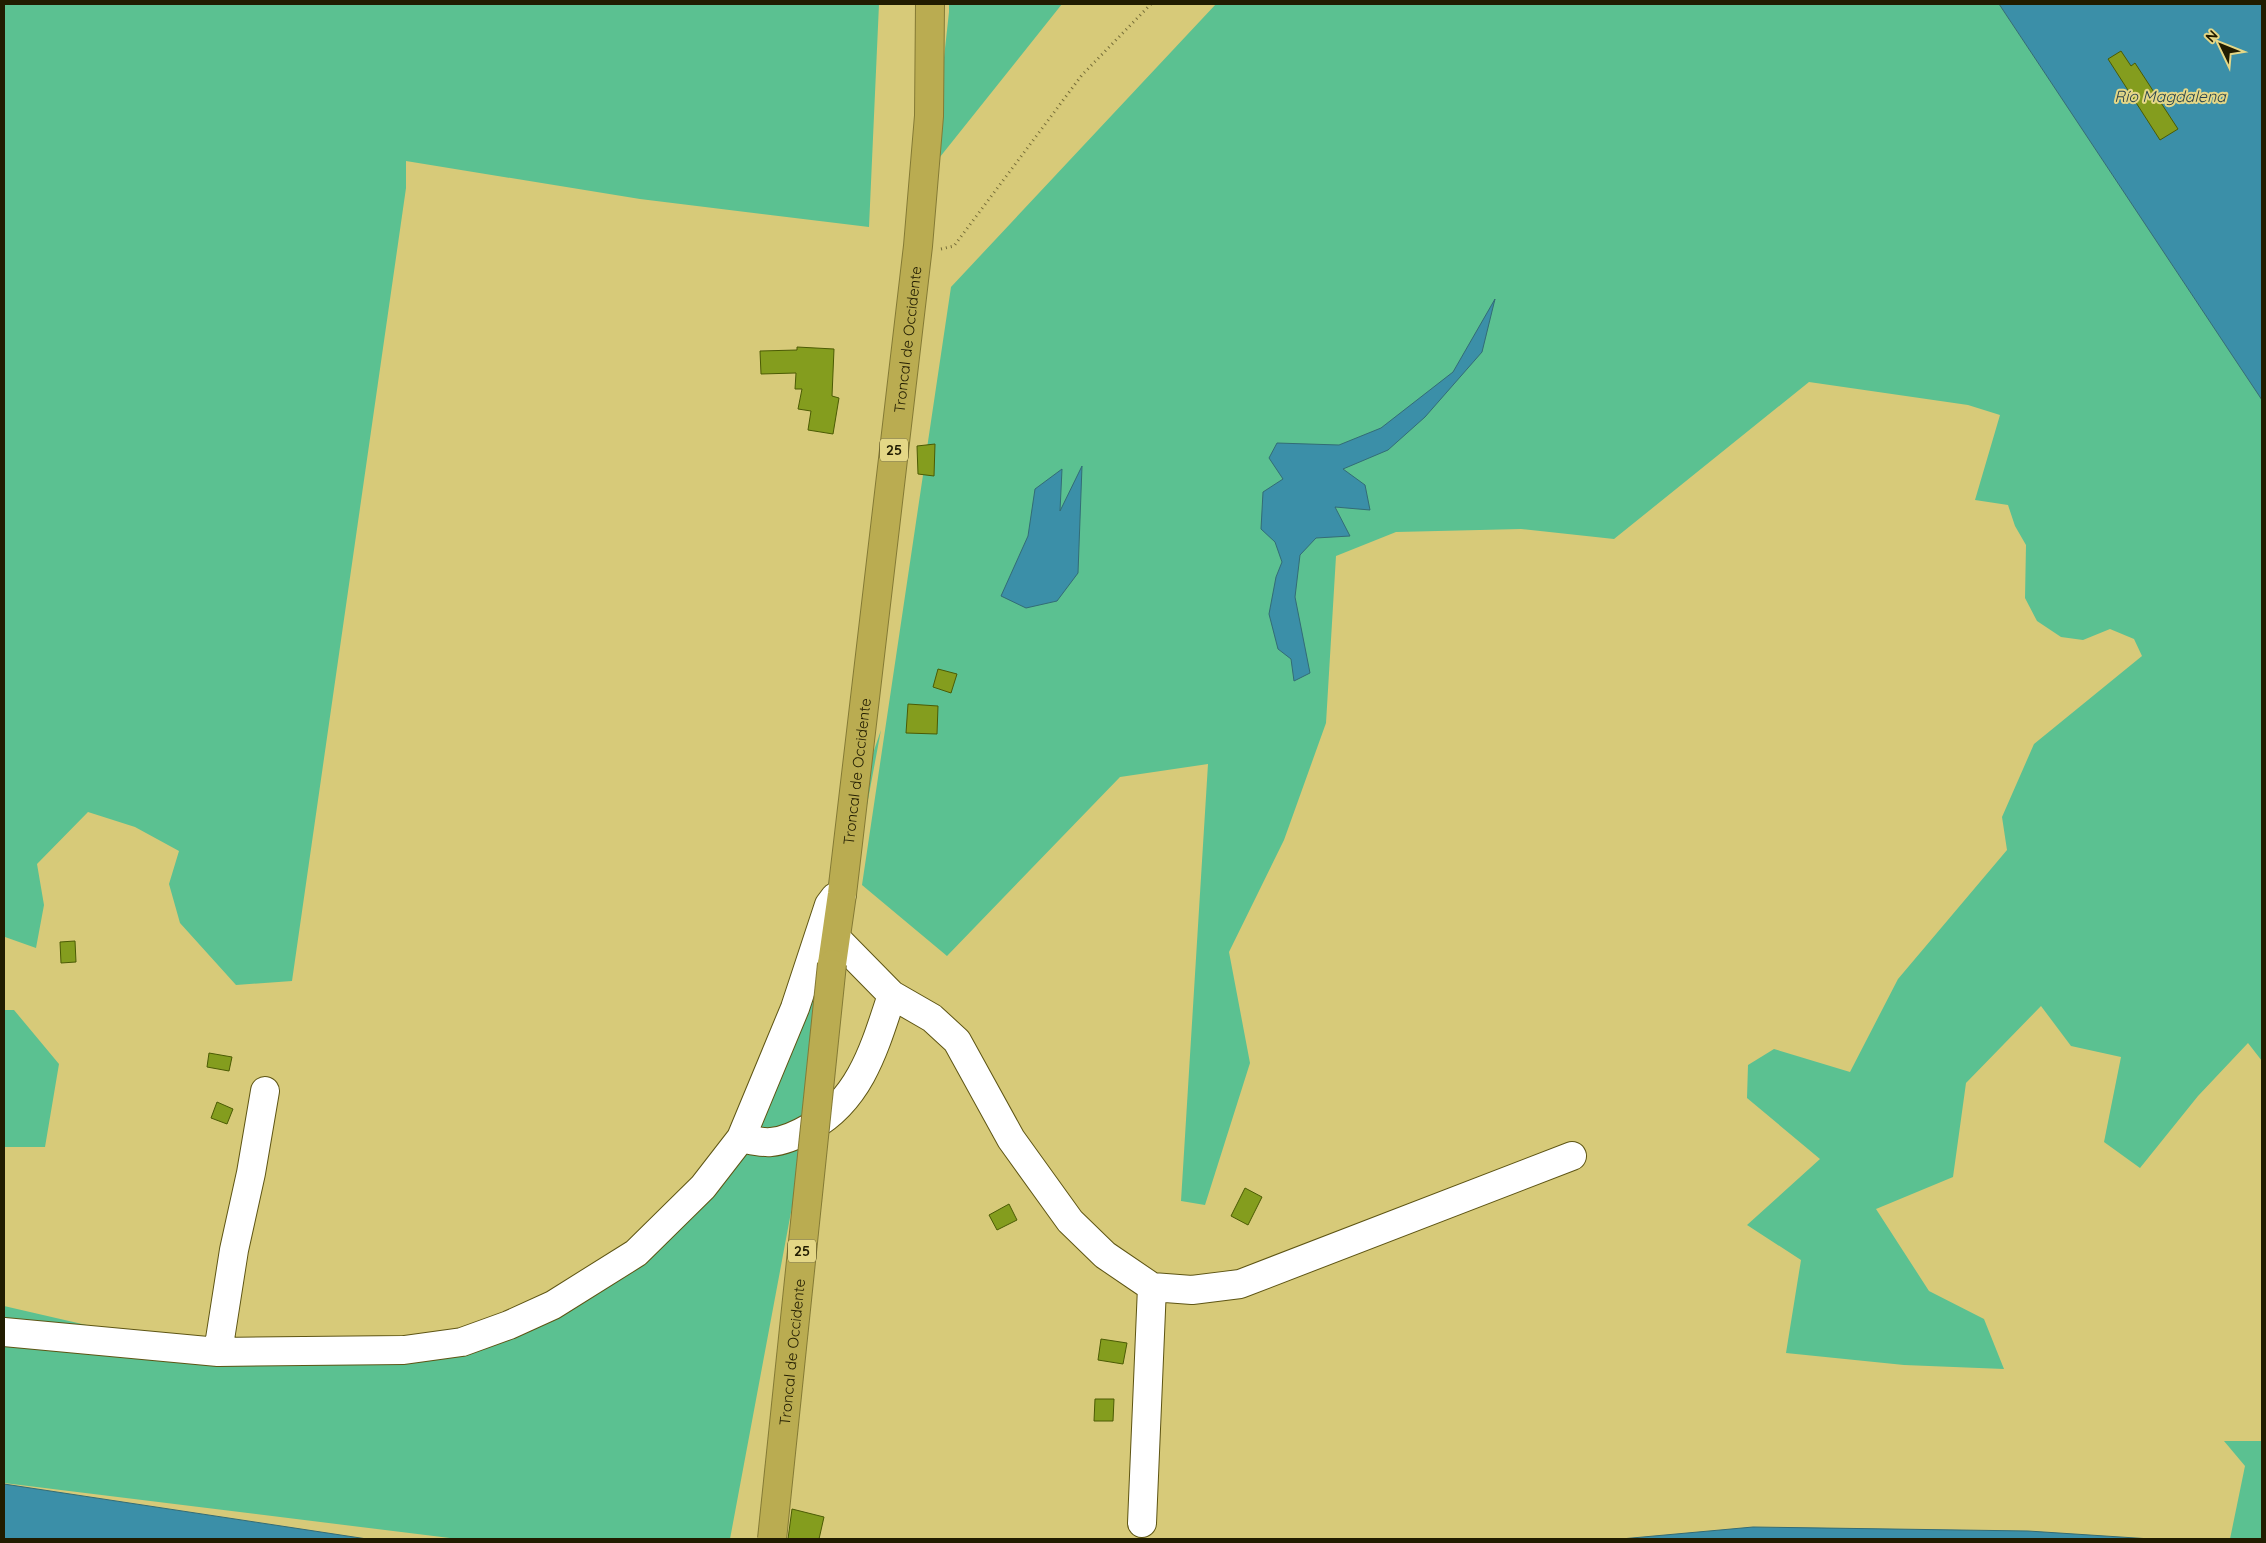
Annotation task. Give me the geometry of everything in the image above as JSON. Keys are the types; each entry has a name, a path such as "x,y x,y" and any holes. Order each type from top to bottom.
{"highway":[{"name":"Troncal de Occidente","path":"772,1539 832,964 842,894 918,246 928,116 930,4"}],"street":[{"path":"4,1332 218,1352 404,1350 462,1342 509,1325 554,1305 636,1253 703,1187 741,1138 795,1008 829,905 835,897 842,894"},
{"path":"836,937 892,995 932,1018 957,1041 1011,1139 1070,1221 1105,1255 1152,1287 1192,1290 1240,1284 1572,1156"},
{"path":"741,1138 771,1142 784,1139 799,1134 830,1116 844,1101 862,1076 892,995"},
{"path":"218,1352 234,1250 251,1173 265,1091"},
{"path":"1142,1523 1152,1287"}],"path":[{"path":"918,246 939,250 954,246 1082,75 1151,4"}],"green space":[{"path":"4,4 879,4 869,227 640,199 406,161 406,188 292,981 236,985 180,923 169,884 179,851 135,827 88,812 37,864 44,905 36,948 5,937"},
{"path":"949,4 1062,4 932,167 949,12"},
{"path":"1216,4 1999,4 2262,400 2262,1061 2248,1043 2198,1096 2140,1168 2104,1142 2121,1057 2071,1046 2041,1006 1966,1083 1953,1177 1876,1209 1929,1291 1984,1319 2004,1369 1904,1365 1786,1353 1801,1260 1747,1225 1820,1159 1747,1098 1748,1065 1774,1049 1850,1072 1898,979 2007,850 2002,817 2034,744 2142,656 2134,639 2110,629 2083,640 2061,637 2037,621 2025,598 2026,545 2015,526 2008,505 1975,500 2000,415 1968,405 1809,382 1614,539 1521,529 1396,532 1336,556 1326,723 1284,840 1229,952 1250,1063 1205,1205 1181,1201 1208,764 1120,777 947,956 862,885 951,287"},
{"path":"881,730 730,1539 458,1539 4,1483 4,1306 225,1357 462,1342 596,1280 741,1138"},
{"path":"4,1010 14,1010 59,1064 45,1147 4,1147"},
{"path":"2224,1441 2262,1441 2262,1539 2230,1539 2245,1466"}],"water":[{"name":"Río Magdalena","path":"1999,4 2262,4 2262,400 2236,361"},
{"path":"1495,299 1482,352 1425,417 1388,450 1343,469 1365,485 1370,510 1335,507 1350,536 1316,538 1300,555 1295,597 1310,673 1294,681 1291,659 1278,649 1269,614 1276,577 1282,562 1275,542 1261,529 1263,492 1283,479 1269,458 1277,443 1339,445 1381,428 1453,372"},
{"path":"1082,466 1078,573 1057,601 1026,608 1001,596 1028,536 1035,489 1062,469 1060,511"},
{"path":"4,1484 367,1539 4,1539"},
{"path":"1753,1527 2028,1531 2151,1539 1621,1539"}],"building":[{"path":"2121,51 2131,66 2135,63 2178,129 2160,140 2108,59"},
{"path":"797,347 834,349 832,396 839,398 833,434 808,430 811,411 798,409 802,389 795,389 796,373 761,374 760,351 797,350"},
{"path":"935,444 934,476 918,474 917,446"},
{"path":"938,669 957,674 951,693 933,687"},
{"path":"908,704 938,706 937,734 906,733"},
{"path":"75,941 76,962 61,963 60,942"},
{"path":"209,1053 232,1057 229,1071 207,1067"},
{"path":"217,1102 233,1109 227,1124 211,1118"},
{"path":"1245,1188 1262,1197 1248,1225 1231,1216"},
{"path":"1009,1204 1017,1220 997,1230 989,1215"},
{"path":"1101,1339 1127,1343 1123,1364 1098,1360"},
{"path":"1095,1399 1114,1399 1113,1421 1094,1421"},
{"path":"792,1509 824,1517 819,1539 788,1539"}]}
